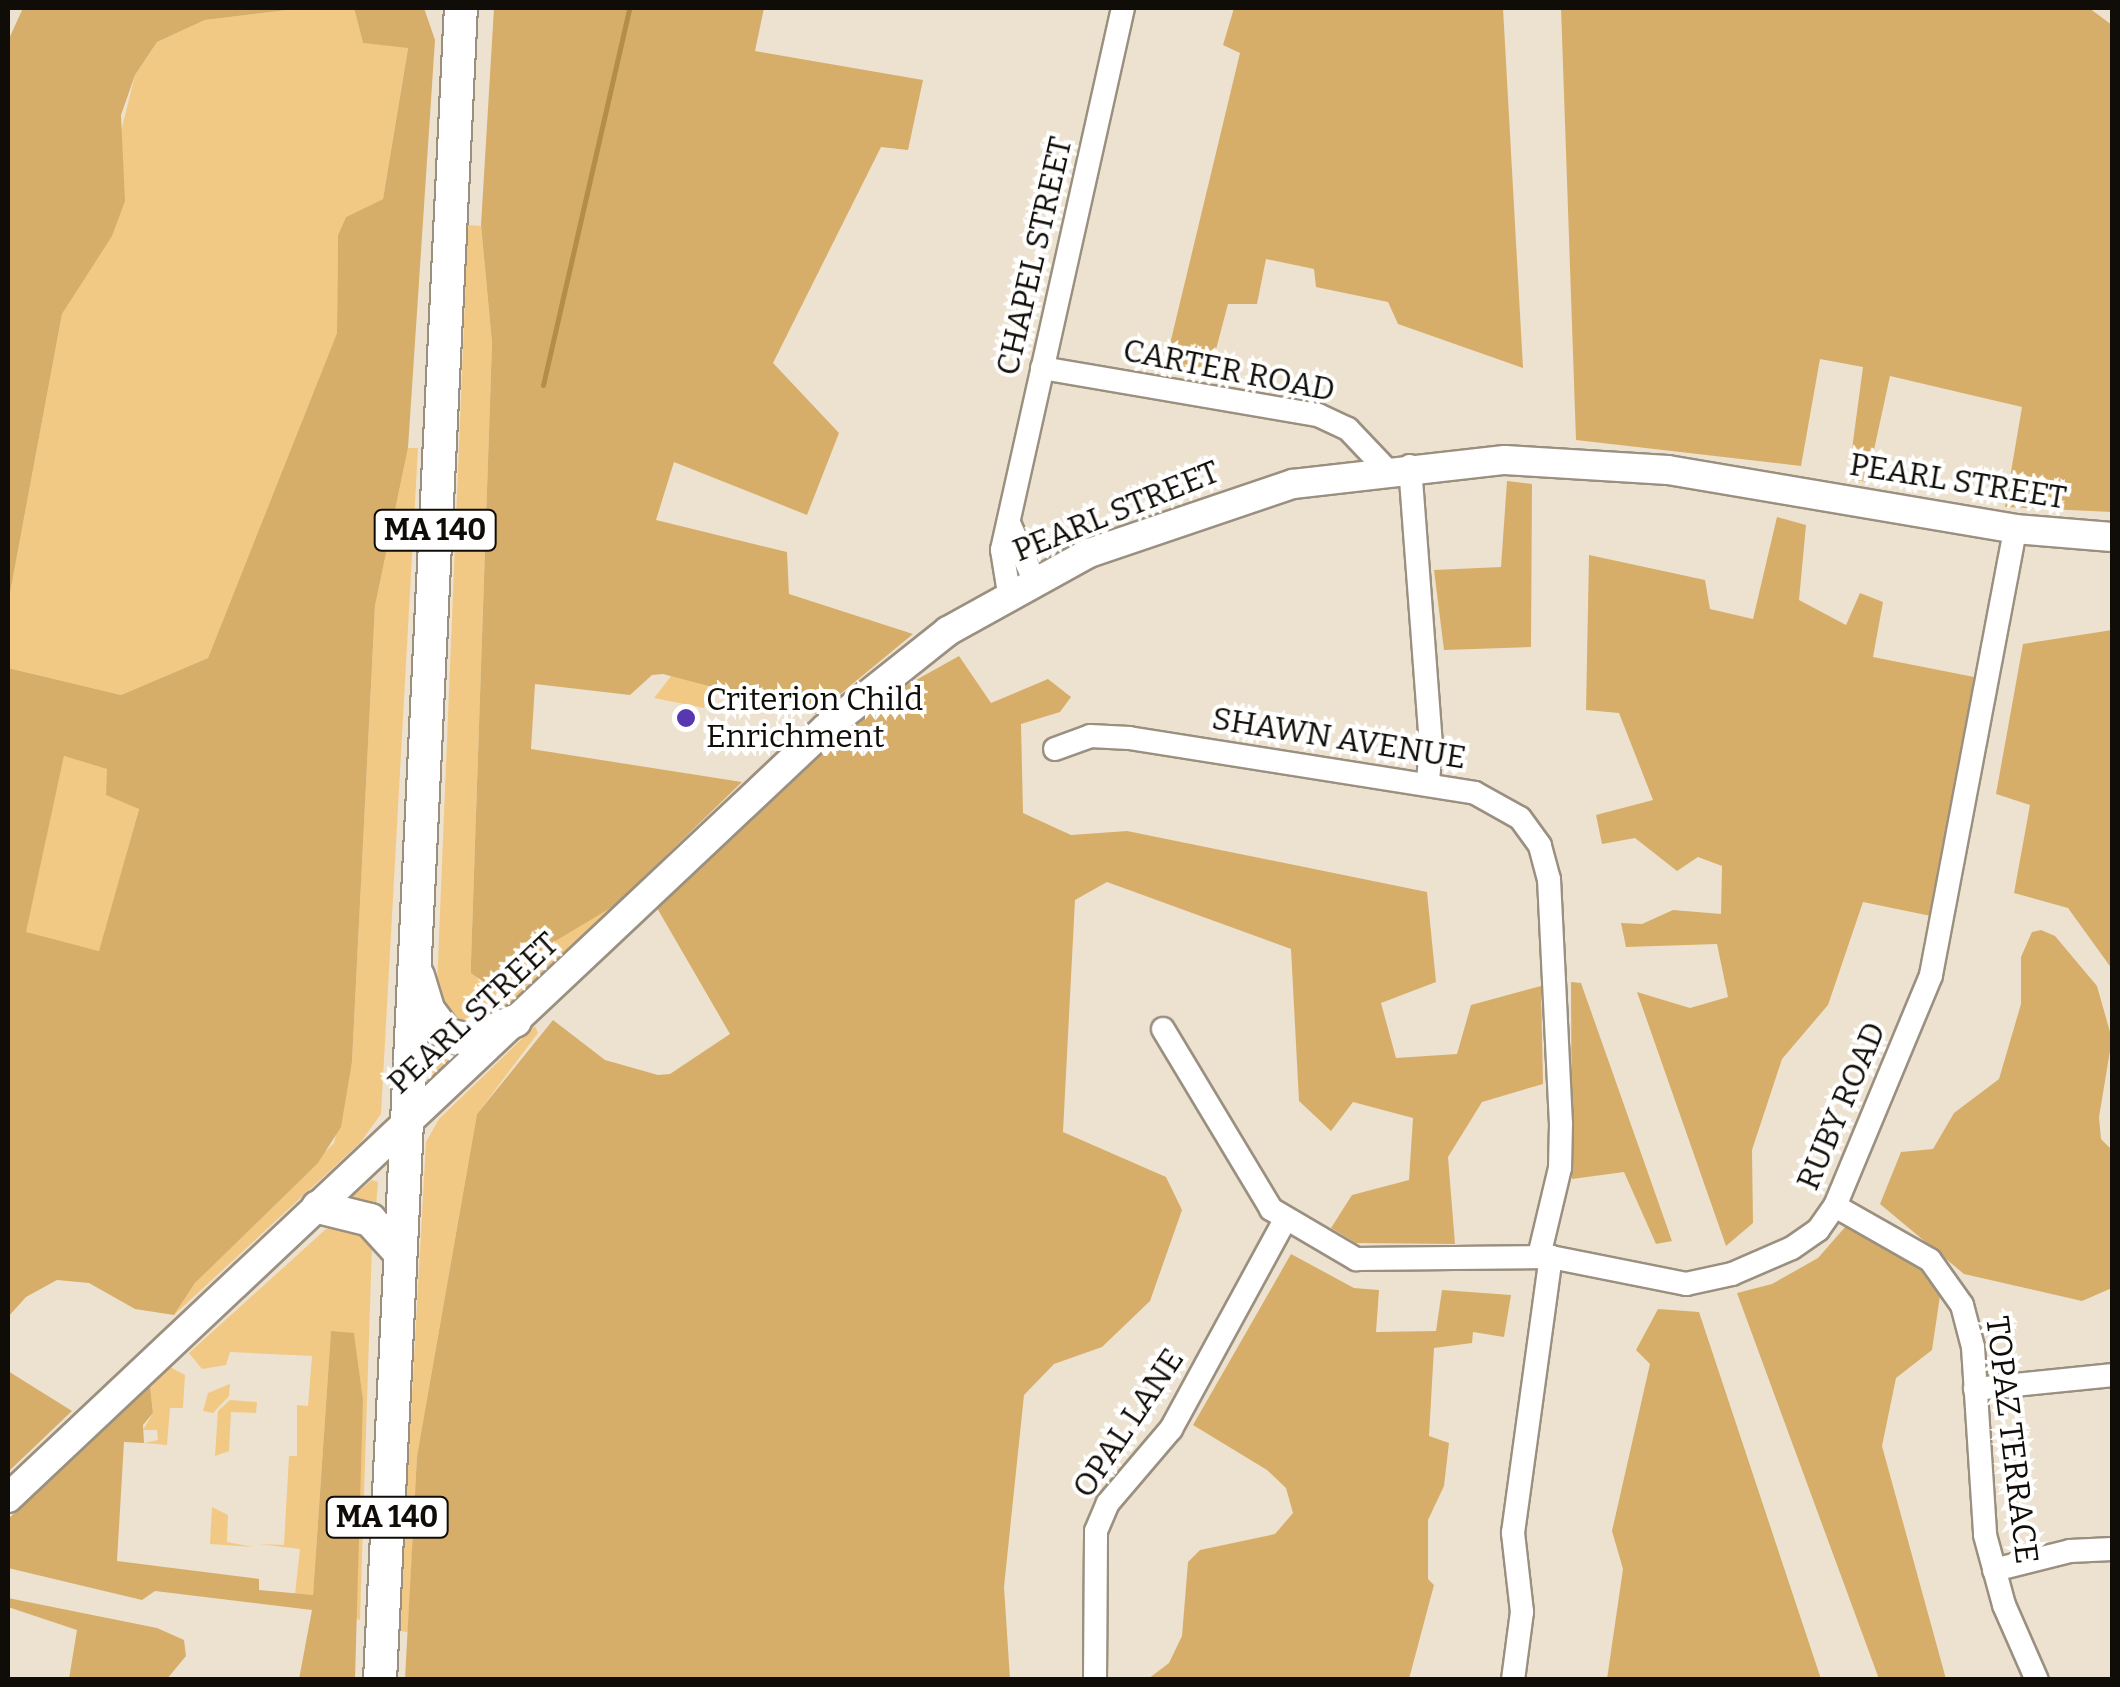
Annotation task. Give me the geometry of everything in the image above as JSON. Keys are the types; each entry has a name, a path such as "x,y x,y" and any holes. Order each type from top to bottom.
{"highway":[{"name":"MA 140","path":"380,1680 460,8"},
{"path":"413,959 429,1011 447,1036 471,1040 515,1021"},
{"path":"318,1206 370,1220 400,1253"}],"main road":[{"name":"PEARL STREET","path":"8,1498 826,728 924,648 1022,586 1212,507 1398,468 1505,460 1634,466 2015,529 2112,537"}],"street":[{"name":"CHAPEL STREET","path":"1022,586 1000,569 1123,8"},
{"name":"CARTER ROAD","path":"1042,368 1318,414 1348,429 1398,468"},
{"path":"1398,468 1431,746 1428,784"},
{"name":"RUBY ROAD","path":"1163,1029 1260,1196 1285,1220 1356,1259 1545,1257 1698,1283 1792,1248 1818,1230 1835,1206 1935,960 2015,529"},
{"name":"SHAWN AVENUE","path":"1055,749 1109,735 1428,784 1506,807 1531,832 1546,862 1561,1124 1560,1168 1545,1257"},
{"name":"TOPAZ TERRACE","path":"1835,1206 1900,1239 1942,1272 1962,1305 1975,1389 1985,1535 1994,1570 2037,1680"},
{"name":"OPAL LANE","path":"1095,1680 1096,1531 1108,1503 1171,1428 1285,1220"},
{"path":"1513,1680 1522,1612 1512,1533 1545,1257"},
{"path":"1975,1389 2112,1374"},
{"path":"1994,1570 2070,1551 2112,1549"}],"shaded area":[{"path":"23,8 304,8 205,20 157,42 135,75 121,115 125,201 112,236 62,314 8,604 8,41"},
{"path":"304,8 354,8 363,43 408,47 383,199 346,217 338,235 337,333 208,658 121,695 8,668 8,604 62,314 85,277 135,75 157,42 205,20"},
{"path":"354,8 424,8 435,40 408,448 375,606 352,1062 341,1127 318,1163 195,1283 174,1315 135,1309 89,1283 57,1280 26,1297 8,1317 8,668 121,695 208,658 337,333 338,235 346,217 383,199 408,48 363,43","holes":["64,756 107,769 106,795 139,809 99,951 26,932"]},
{"path":"494,8 764,8 755,51 923,80 908,150 881,147 773,363 839,433 807,515 674,462 656,520 787,552 789,594 913,634 816,714 663,674 652,675 630,695 535,684 531,749 742,782 614,906 485,983 471,973 471,961 492,343 481,225"},
{"path":"1234,8 1503,8 1523,368 1398,324 1388,302 1316,287 1314,269 1266,259 1257,304 1228,304 1209,376 1164,369 1240,53 1223,45"},
{"path":"1561,8 2089,8 2112,25 2112,512 2005,507 2022,407 1890,376 1867,482 1848,479 1863,367 1820,359 1801,466 1576,440"},
{"path":"468,225 481,226 492,343 471,961 479,982 614,906 501,1013 465,1032 437,1008 437,986"},
{"path":"408,448 418,448 381,1114 360,1143 174,1315 195,1283 334,1143 352,1062 375,606"},
{"path":"1507,481 1532,484 1531,647 1444,650 1434,570 1501,567"},
{"path":"1777,517 1806,525 1799,600 1846,625 1860,593 1883,602 1873,657 1974,677 1931,916 1863,902 1828,1005 1782,1059 1752,1150 1753,1223 1726,1246 1637,992 1690,1008 1728,997 1717,944 1626,947 1621,923 1642,924 1673,910 1721,914 1722,866 1698,857 1677,871 1635,838 1602,844 1596,815 1653,800 1619,713 1586,710 1589,555 1705,580 1710,609 1753,619"},
{"path":"2112,630 2112,969 2068,908 2014,893 2030,805 1996,794 2023,644"},
{"path":"959,656 991,703 1048,679 1071,697 1060,712 1021,724 1023,813 1071,835 1127,831 1427,892 1436,982 1381,1003 1396,1058 1457,1054 1471,1005 1541,986 1543,1084 1482,1102 1448,1157 1455,1244 1356,1243 1331,1228 1352,1195 1409,1180 1413,1118 1353,1102 1331,1131 1299,1101 1291,949 1107,882 1075,900 1063,1132 1166,1177 1182,1210 1150,1301 1102,1347 1054,1364 1024,1395 1004,1587 1010,1679 405,1679 417,1456 477,1114 553,1020 605,1060 658,1075 670,1074 730,1034 657,908 847,731 909,684"},
{"path":"672,675 708,685 704,708 654,698"},
{"path":"64,756 108,769 139,808 100,951 25,933"},
{"path":"2041,930 2055,936 2097,986 2112,1039 2099,1117 2101,1139 2112,1150 2112,1288 2082,1301 1964,1274 1880,1204 1901,1152 1933,1149 1954,1113 1999,1079 2021,1004 2021,957 2032,932"},
{"path":"1571,982 1581,983 1672,1241 1656,1244 1624,1172 1572,1179"},
{"path":"535,1026 538,1033 477,1114 417,1456 408,1632 399,1631 426,1142 439,1119"},
{"path":"438,1043 455,1058 436,1075 431,1072 432,1046"},
{"path":"372,1180 378,1182 376,1206 355,1204 352,1197"},
{"path":"350,1223 372,1245 360,1620 352,1618 363,1399 354,1334 331,1332 313,1595 295,1594 300,1549 259,1544 284,1545 289,1456 297,1456 297,1405 308,1406 312,1356 230,1352 226,1365 202,1369 189,1353 326,1229"},
{"path":"1846,1226 1919,1268 1940,1296 1932,1350 1896,1378 1882,1446 1946,1679 1879,1679 1737,1293 1772,1284 1818,1258"},
{"path":"1291,1254 1354,1288 1379,1290 1376,1332 1436,1331 1442,1290 1511,1295 1504,1337 1473,1332 1472,1343 1434,1348 1429,1436 1449,1443 1444,1486 1428,1520 1428,1579 1434,1585 1409,1679 1148,1679 1169,1663 1182,1636 1188,1562 1200,1550 1275,1534 1293,1513 1286,1488 1267,1470 1193,1425"},
{"path":"1658,1309 1699,1312 1821,1679 1607,1679 1623,1569 1612,1531 1650,1364 1636,1350"},
{"path":"331,1331 354,1333 363,1399 355,1679 299,1679 312,1610 155,1591 142,1600 8,1568 8,1519 150,1386 153,1413 143,1425 144,1443 124,1442 117,1561 259,1579 259,1590 313,1595"},
{"path":"170,1367 185,1375 183,1408 170,1408 167,1445 144,1443 158,1440 157,1430 143,1430 153,1413 150,1386"},
{"path":"8,1371 72,1411 8,1472"},
{"path":"230,1384 229,1396 213,1413 203,1411 208,1393"},
{"path":"230,1400 257,1402 256,1413 231,1412 229,1451 215,1456 218,1411"},
{"path":"212,1507 228,1515 227,1542 253,1547 210,1544"},
{"path":"8,1598 157,1628 184,1640 186,1656 167,1679 69,1679 77,1630 8,1607"}],"waterway":[{"path":"543,385 629,8"}],"place":[{"name":"Criterion Child Enrichment","path":"686,718"}]}
